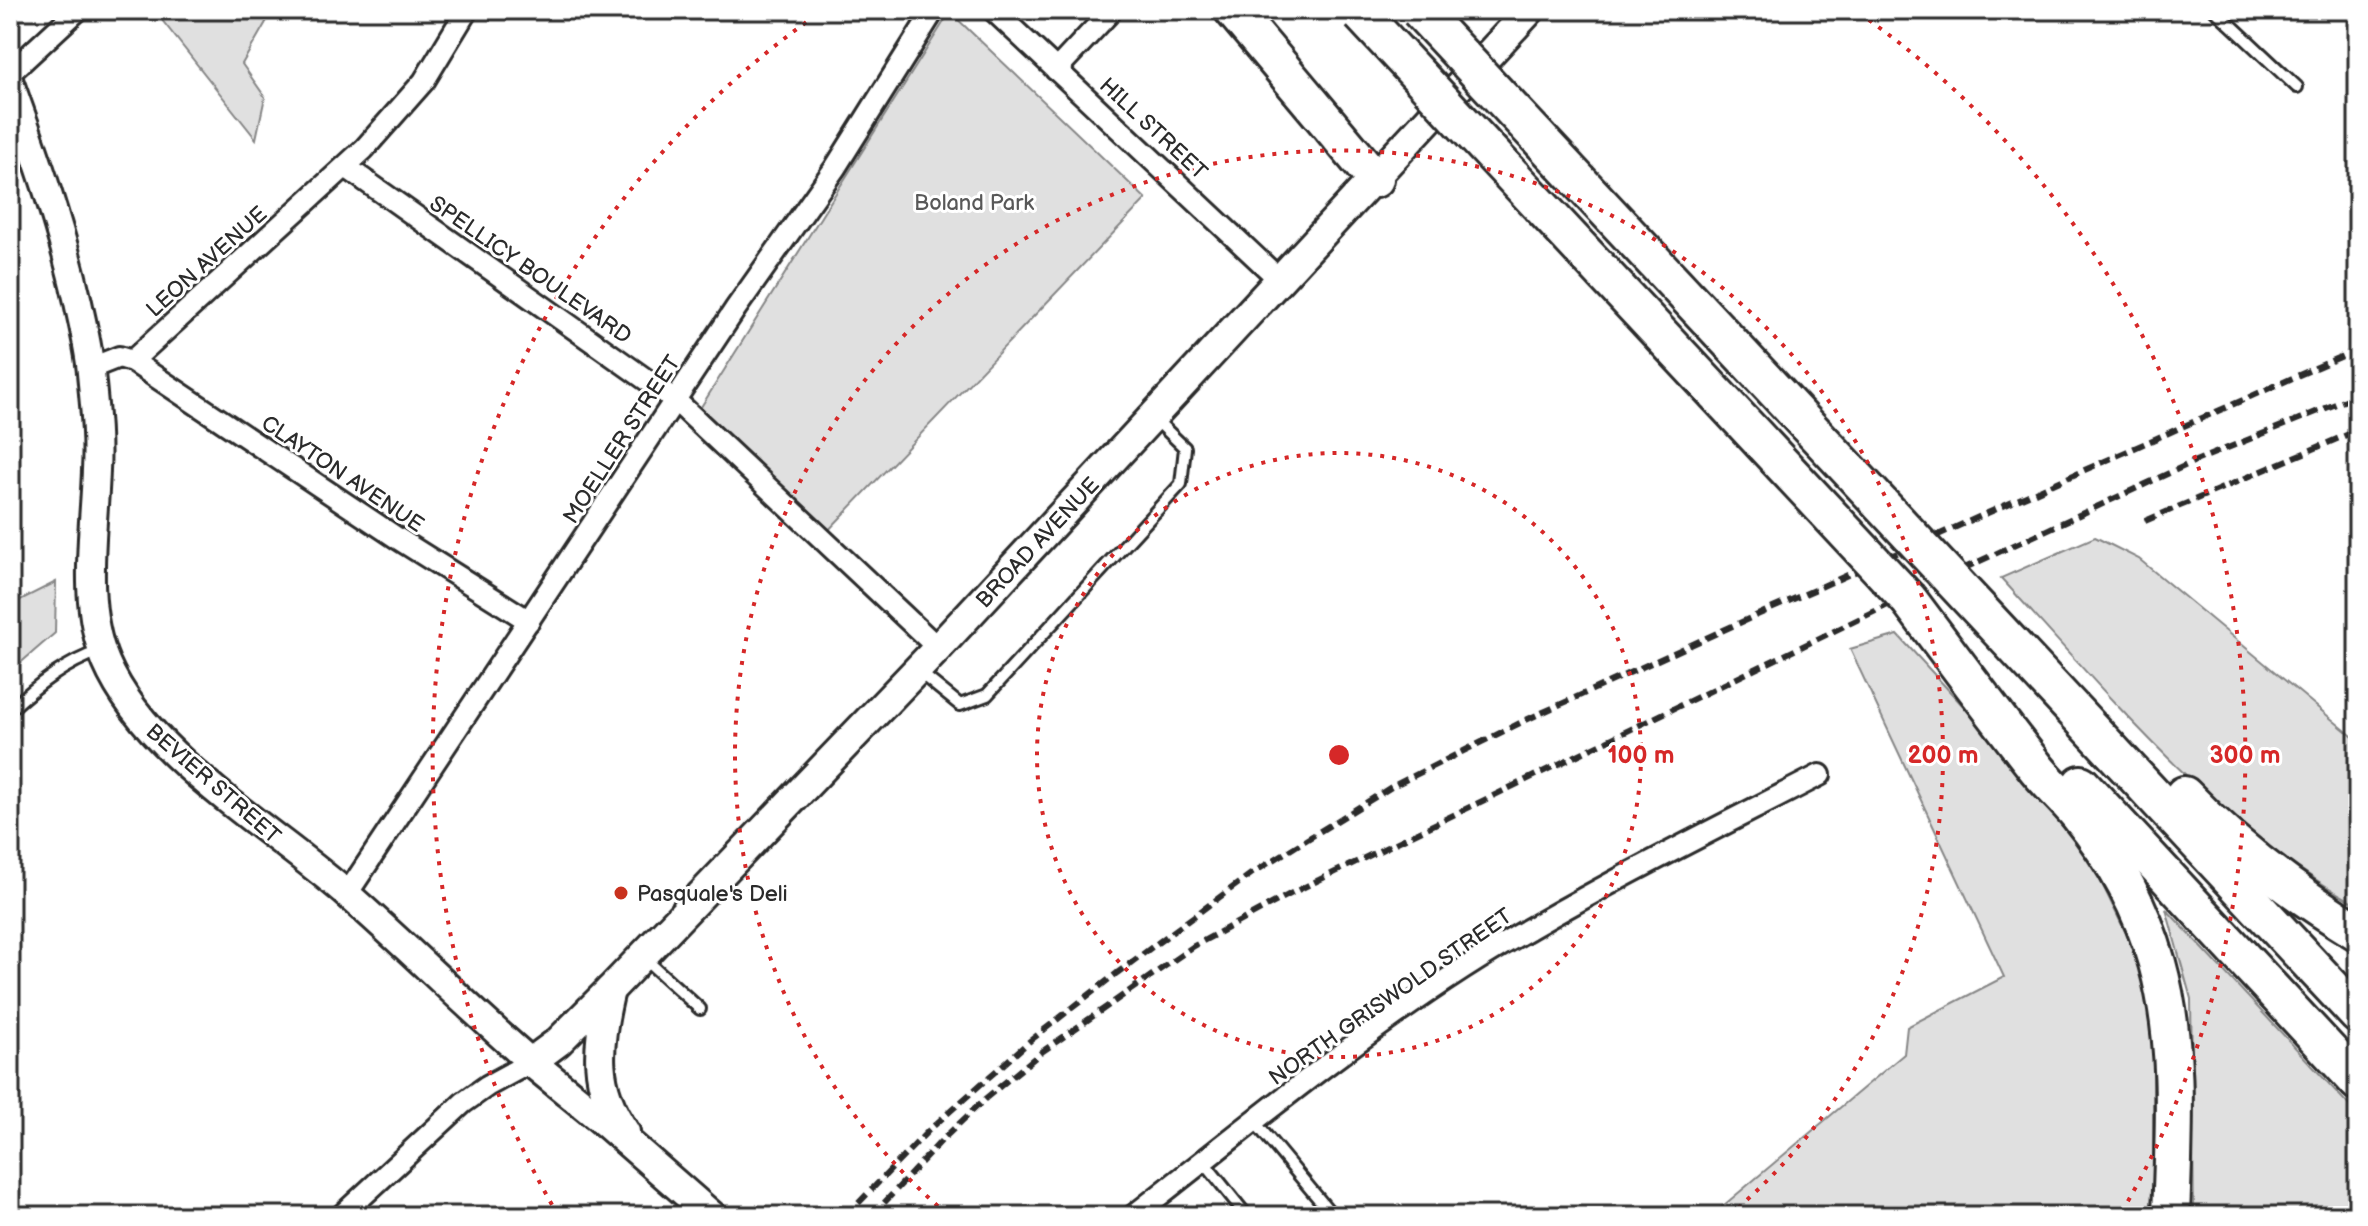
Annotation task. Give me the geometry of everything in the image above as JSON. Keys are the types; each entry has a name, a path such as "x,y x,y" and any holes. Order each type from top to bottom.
{"highway":[{"path":"1233,10 1375,179"},
{"path":"1419,10 1942,570 2121,745 2358,1015"},
{"path":"1359,12 1909,600 2055,773 2358,1082"},
{"path":"2121,745 2300,895 2358,932"},
{"path":"2055,773 2134,902 2155,956 2168,1020 2171,1053 2174,1140 2171,1216"}],"main road":[{"name":"BROAD AVENUE","path":"531,1062 558,1042 643,957 917,671 1530,10"},
{"path":"610,990 600,1048 601,1074 611,1110 649,1160"},
{"name":"BEVIER STREET","path":"531,1062 712,1216"}],"street":[{"path":"10,73 78,10"},
{"path":"346,167 424,81 467,10"},
{"name":"MOELLER STREET","path":"347,894 675,400 835,168 934,10"},
{"name":"HILL STREET","path":"993,10 1281,281"},
{"path":"1056,70 1112,10"},
{"name":"BEVIER STREET","path":"10,83 64,244 91,368 97,466 92,584 94,612 102,650 119,686 140,718 173,751 347,894 531,1062"},
{"name":"LEON AVENUE","path":"132,361 346,167"},
{"name":"SPELLICY BOULEVARD","path":"346,167 675,400 938,648"},
{"path":"91,368 119,357 132,361"},
{"name":"CLAYTON AVENUE","path":"132,361 397,538 529,621"},
{"name":"NORTH GRISWOLD STREET","path":"1133,1216 1157,1209 1203,1161 1254,1121 1342,1053 1461,971 1597,891 1820,775"},
{"path":"341,1216 463,1103 531,1062"}],"lane":[{"path":"2215,10 2297,87"},
{"path":"917,671 960,705 987,695 1181,484 1185,448 1153,418"},
{"path":"10,710 35,687 76,659 102,650"},
{"path":"643,957 700,1009"},
{"path":"1254,1121 1333,1216"},
{"path":"1203,1161 1247,1216"}],"green space":[{"path":"154,10 273,10 242,64 265,97 256,139"},
{"name":"Boland Park","path":"950,12 1146,199 822,537 694,418"},
{"path":"2095,537 2139,559 2358,741 2358,905 2306,873 2211,798 2124,713 2001,578"},
{"path":"56,582 55,633 10,672 10,605"},
{"path":"1898,635 2075,828 2153,989 2153,1187 2150,1216 1711,1216 1904,1054 1907,1027 2004,977 1850,649"},
{"path":"2166,909 2358,1115 2358,1213 2346,1216 2194,1216 2191,999"}],"railway":[{"path":"846,1216 929,1130 1031,1040 1251,874 1393,786 1526,720 1728,628 2358,349"},
{"path":"872,1216 943,1139 986,1098 1043,1051 1194,946 1292,893 1954,573 2193,462 2358,395"},
{"path":"2145,521 2358,430"}],"place":[{"name":"Pasquale's Deli","path":"621,893"}]}
